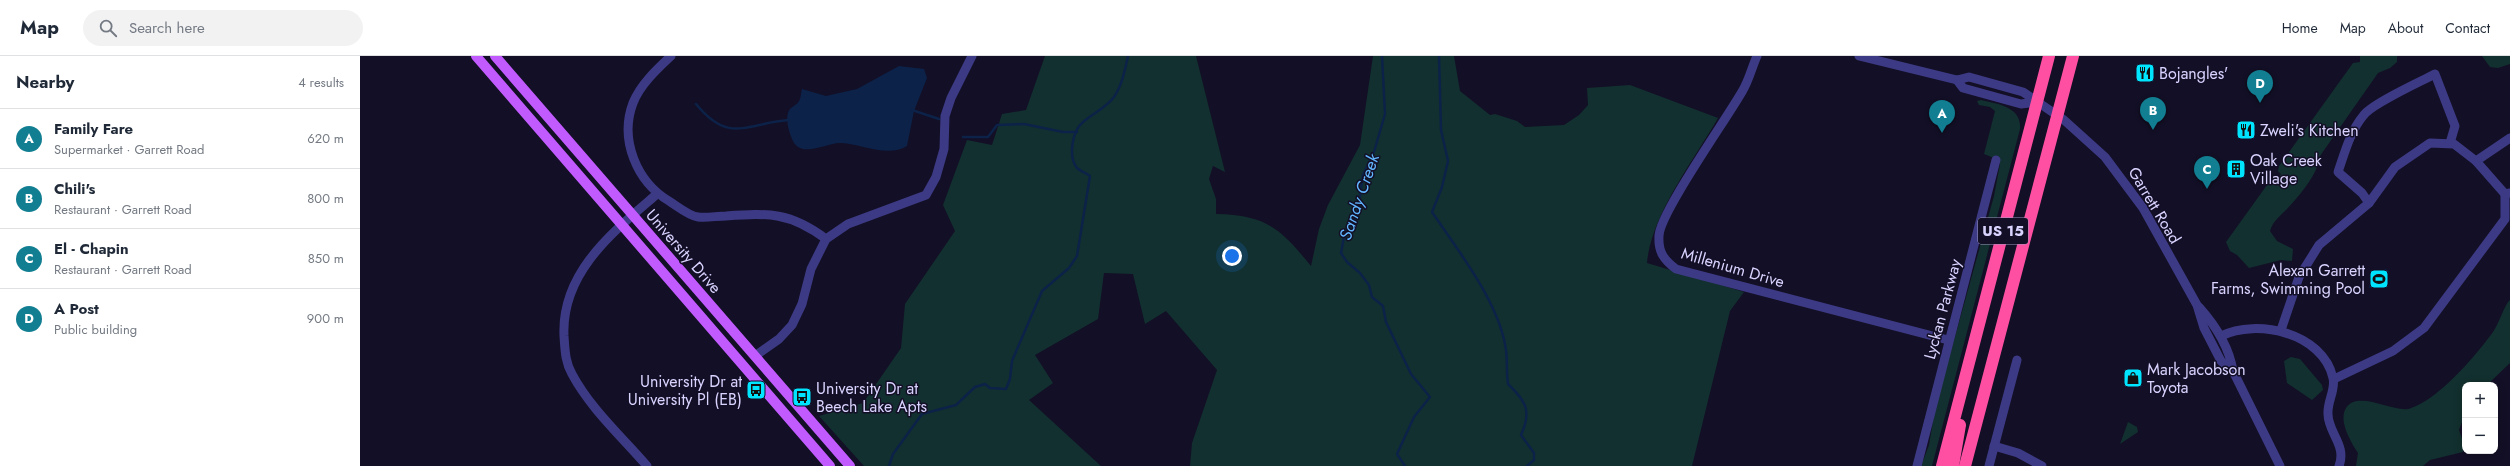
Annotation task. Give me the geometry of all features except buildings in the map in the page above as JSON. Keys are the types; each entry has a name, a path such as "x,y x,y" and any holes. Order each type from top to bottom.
{"highway":[{"name":"US 15","path":"1942,466 2049,56"},
{"name":"US 15","path":"1965,466 2073,56"},
{"path":"1953,466 1969,361"}],"main road":[{"name":"University Drive","path":"476,56 830,466"},
{"name":"University Drive","path":"495,56 850,466"}],"street":[{"path":"670,56 655,70 638,93 632,104 628,129 631,149 639,171 657,194 697,217 774,215 799,221 826,239"},
{"path":"755,356 779,339 792,325 802,304 811,269 826,239 848,224 926,195 936,177 944,149 945,116 951,98 972,56"},
{"name":"Millenium Drive","path":"1757,56 1744,88 1669,210 1659,234 1660,253 1665,261 1676,269 1948,340"},
{"path":"1859,56 1957,80 1962,88 2022,104 2037,102"},
{"path":"2369,203 2362,193 2338,172 2352,132 2364,114 2402,91 2435,74 2454,126 2450,143"},
{"name":"Garrett Road","path":"2037,102 2057,115 2094,146 2123,178 2143,208 2197,304 2215,325 2221,336 2231,357 2233,371 2280,466"},
{"path":"2476,161 2510,138"},
{"path":"2281,330 2299,277 2319,245 2369,203 2395,167 2430,142 2454,144 2476,161 2508,193 2505,219 2424,328 2393,351 2334,379"},
{"name":"Lyckan Parkway","path":"1917,466 1948,340 1996,160"},
{"path":"647,466 586,396 571,372 566,358 564,322 575,284 592,254 657,194"},
{"name":"Garrett Road","path":"2197,304 2204,328 2221,361 2233,371"},
{"path":"2221,336 2245,327 2281,330 2305,343 2319,354 2326,362 2334,379 2328,415 2341,448 2339,466"},
{"path":"1989,466 2017,360"},
{"path":"1994,446 2018,453 2042,466"}],"green space":[{"path":"1045,56 1196,56 1225,172 1213,166 1209,179 1216,199 1216,214 1248,217 1271,226 1290,242 1311,266 1319,229 1328,205 1360,145 1373,56 1454,56 1460,91 1490,115 1495,114 1517,121 1525,127 1564,125 1579,115 1588,105 1587,88 1630,85 1718,118 1665,207 1656,226 1650,245 1647,263 1744,292 1730,311 1692,466 1190,466 1192,443 1217,370 1166,311 1145,324 1133,274 1104,273 1098,319 1035,355 1053,383 1029,400 1101,466 864,466 819,416 863,403 901,348 905,304 955,231 943,205 967,140 992,145 1002,114 1026,110"},
{"path":"2360,56 2397,56 2397,62 2390,68 2378,73 2320,156 2316,170 2308,184 2273,224 2270,231 2277,241 2293,249 2292,261 2281,260 2249,268 2237,255 2230,251 2226,242 2272,178 2278,179 2281,174 2278,171 2279,166 2353,63 2360,62"},
{"path":"2482,56 2510,56 2510,64 2498,68 2490,67"},
{"path":"1981,100 2001,105 2013,111 2020,122 2020,129 1932,466 1921,466 1929,445 1935,409 1994,196 2000,164 1999,160 1984,154 1995,111 1990,107 1979,105 1977,101"},
{"path":"2510,300 2510,363 2490,382 2462,382 2462,422 2459,430 2462,438 2462,452 2430,460 2423,466 2356,466 2358,453 2344,425 2344,413 2346,408 2351,403 2367,401 2393,408 2408,409 2427,400 2454,378 2487,341 2495,329"},
{"path":"2291,357 2300,359 2322,385 2323,390 2312,400 2287,383 2284,361"},
{"path":"2128,422 2137,427 2138,432 2120,444"}],"water":[{"path":"899,66 924,69 927,78 914,111 907,146 892,151 883,151 836,143 816,148 802,149 793,141 787,116 790,109 798,102 802,89 826,96 857,89"},
{"name":"Alexan Garrett Farms, Swimming Pool","path":"2385,269 2389,271 2386,281 2369,288 2372,275 2380,275"}],"waterway":[{"path":"889,466 893,454 922,414 956,405 975,387 985,384 990,388 1006,389 1010,379 1012,361 1042,291 1069,268 1077,256 1090,176 1078,169 1074,163 1072,144 1076,131 1083,122 1114,97 1121,82 1128,56"},
{"name":"Sandy Creek","path":"1382,56 1385,114 1374,152 1363,175 1358,210 1344,237 1341,253 1347,262 1360,273 1369,285 1372,297 1383,306 1386,322 1411,374 1430,397 1414,417 1397,454 1405,466"},
{"path":"1439,56 1441,130 1448,161 1442,187 1432,212 1475,275 1485,292 1500,327 1506,349 1508,384 1523,401 1525,407 1526,419 1521,435 1534,453 1534,460 1527,466"},
{"path":"696,104 718,124 728,128 749,127 788,120"},
{"path":"912,110 939,119"},
{"path":"963,137 988,137 997,125 1024,124 1063,132 1077,132"}],"place":[{"name":"Bojangles'","path":"2145,73"},
{"name":"A Post","path":"2260,103"},
{"name":"Chili's","path":"2153,130"},
{"name":"Zweli's Kitchen","path":"2246,130"},
{"name":"Family Fare","path":"1942,133"},
{"name":"Oak Creek Village","path":"2236,169"},
{"name":"El - Chapin","path":"2207,189"},
{"name":"Alexan Garrett Farms, Swimming Pool","path":"2379,279"},
{"name":"Mark Jacobson Toyota","path":"2133,378"},
{"name":"University Dr at University Pl (EB)","path":"756,390"},
{"name":"University Dr at Beech Lake Apts","path":"802,397"}]}
